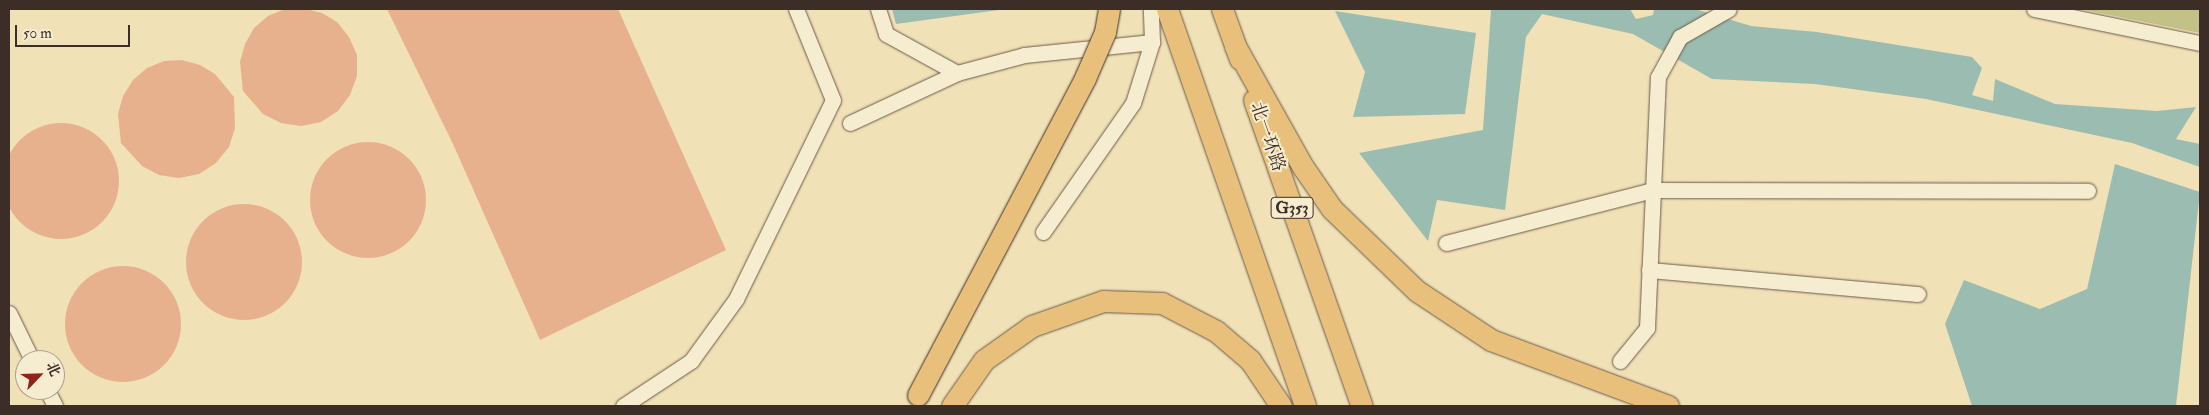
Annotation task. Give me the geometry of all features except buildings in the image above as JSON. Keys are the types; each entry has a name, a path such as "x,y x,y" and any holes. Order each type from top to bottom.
{"highway":[{"path":"915,401 1085,78 1104,32 1109,9"},
{"path":"1168,9 1304,406"},
{"name":"北一环路","path":"1222,9 1362,406"},
{"path":"1235,46 1303,167 1332,209 1417,291 1491,340 1668,406"},
{"path":"952,406 984,360 1032,326 1103,301 1162,304 1216,331 1250,360 1281,406"}],"street":[{"path":"623,406 691,361 736,299 833,100 796,9"},
{"path":"878,9 886,34 956,73"},
{"path":"1043,232 1133,103 1152,42 1151,9"},
{"path":"1620,361 1647,328 1658,77 1680,36 1729,9"},
{"path":"2034,9 2200,43"},
{"path":"850,123 956,73 1024,55 1152,42"},
{"path":"1446,243 1653,190 2088,191"},
{"path":"1649,270 1918,294"},
{"path":"9,313 27,350"}],"shaded area":[{"path":"2080,9 2200,9 2200,33"}],"water":[{"path":"892,9 1006,9 896,24"},
{"path":"1491,9 1630,9 1636,19 1653,15 1654,9 1695,9 1751,26 1817,32 1972,57 1982,68 1972,95 1993,101 1995,79 2055,104 2157,111 2196,107 2176,139 2200,144 2200,167 2132,143 1926,99 1815,84 1712,79 1633,34 1542,14 1526,37 1505,210 1437,200 1428,241 1359,153 1483,130"},
{"path":"1335,11 1476,33 1465,114 1353,117 1365,72"},
{"path":"2115,164 2200,192 2176,406 1972,406 1945,324 1964,280 2040,309 2087,289"}]}
